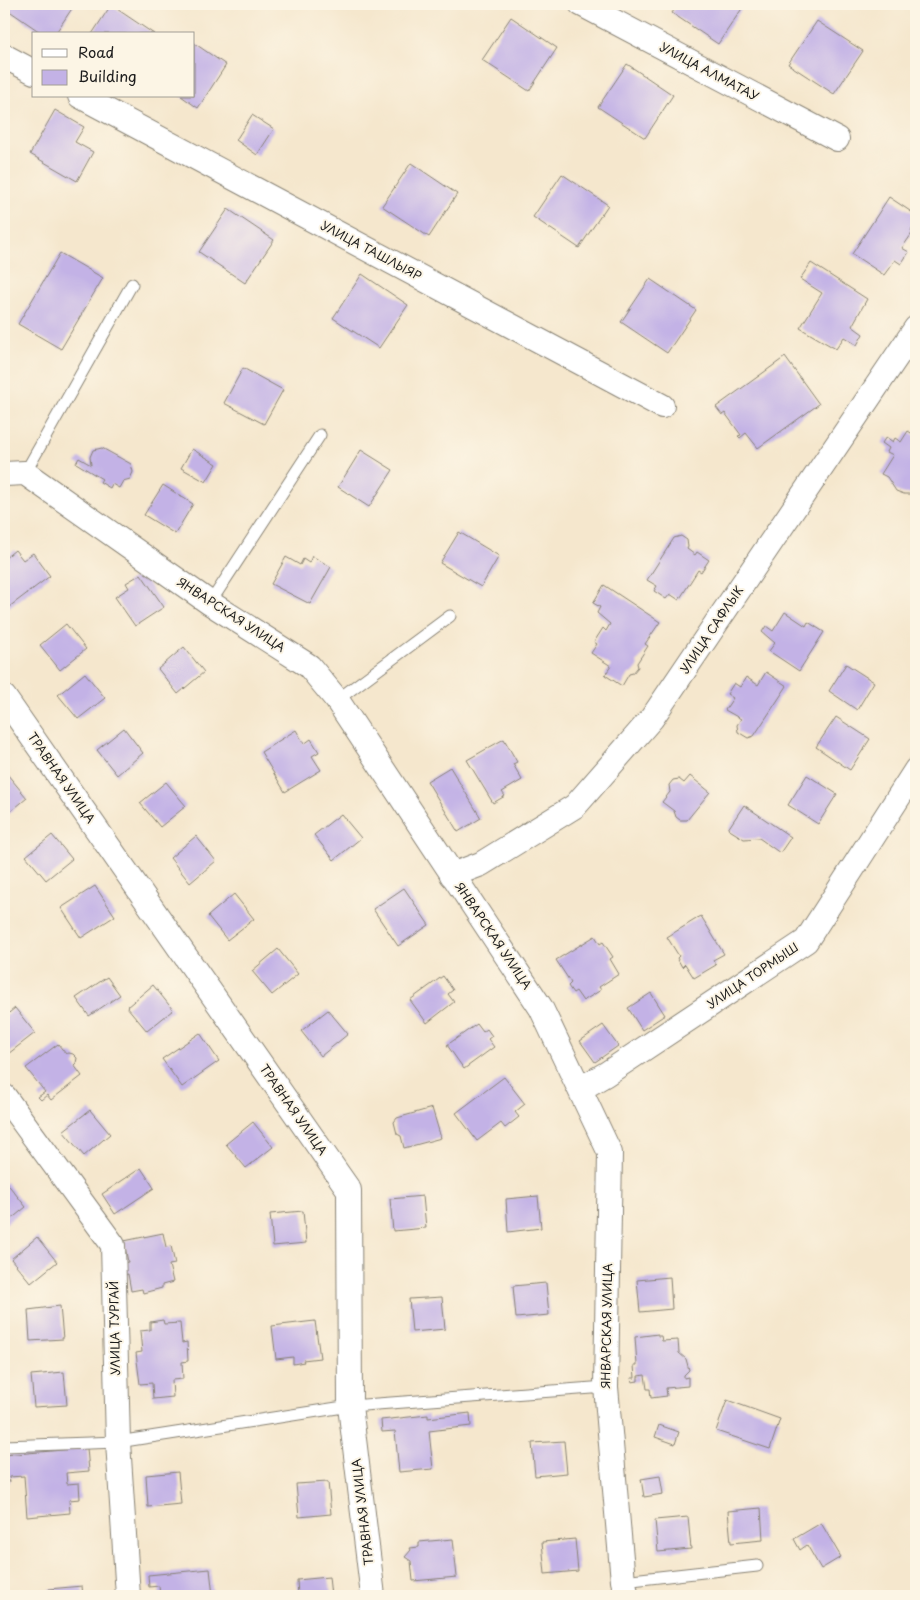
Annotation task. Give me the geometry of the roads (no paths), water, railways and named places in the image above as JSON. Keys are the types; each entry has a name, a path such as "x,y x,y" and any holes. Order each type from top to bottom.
{"street":[{"name":"УЛИЦА АЛМАТАУ","path":"581,4 837,139"},
{"path":"4,56 32,71"},
{"name":"УЛИЦА ТАШЛЫЯР","path":"84,98 662,406"},
{"name":"УЛИЦА САФЛЫК","path":"452,875 481,864 575,806 652,718 916,328"},
{"name":"ЯНВАРСКАЯ УЛИЦА","path":"14,473 308,666 337,700 541,1008 610,1153 606,1386 625,1589"},
{"name":"ТРАВНАЯ УЛИЦА","path":"4,696 349,1190 350,1406 372,1596"},
{"name":"УЛИЦА ТОРМЫШ","path":"580,1089 606,1074 806,941 916,770"},
{"name":"УЛИЦА ТУРГАЙ","path":"4,1096 114,1245 118,1442 128,1596"}],"lane":[{"path":"14,473 132,284"},
{"path":"210,603 320,435"},
{"path":"337,700 450,616"},
{"path":"4,1446 118,1442 350,1406 606,1386"},
{"path":"625,1589 757,1566"}]}
